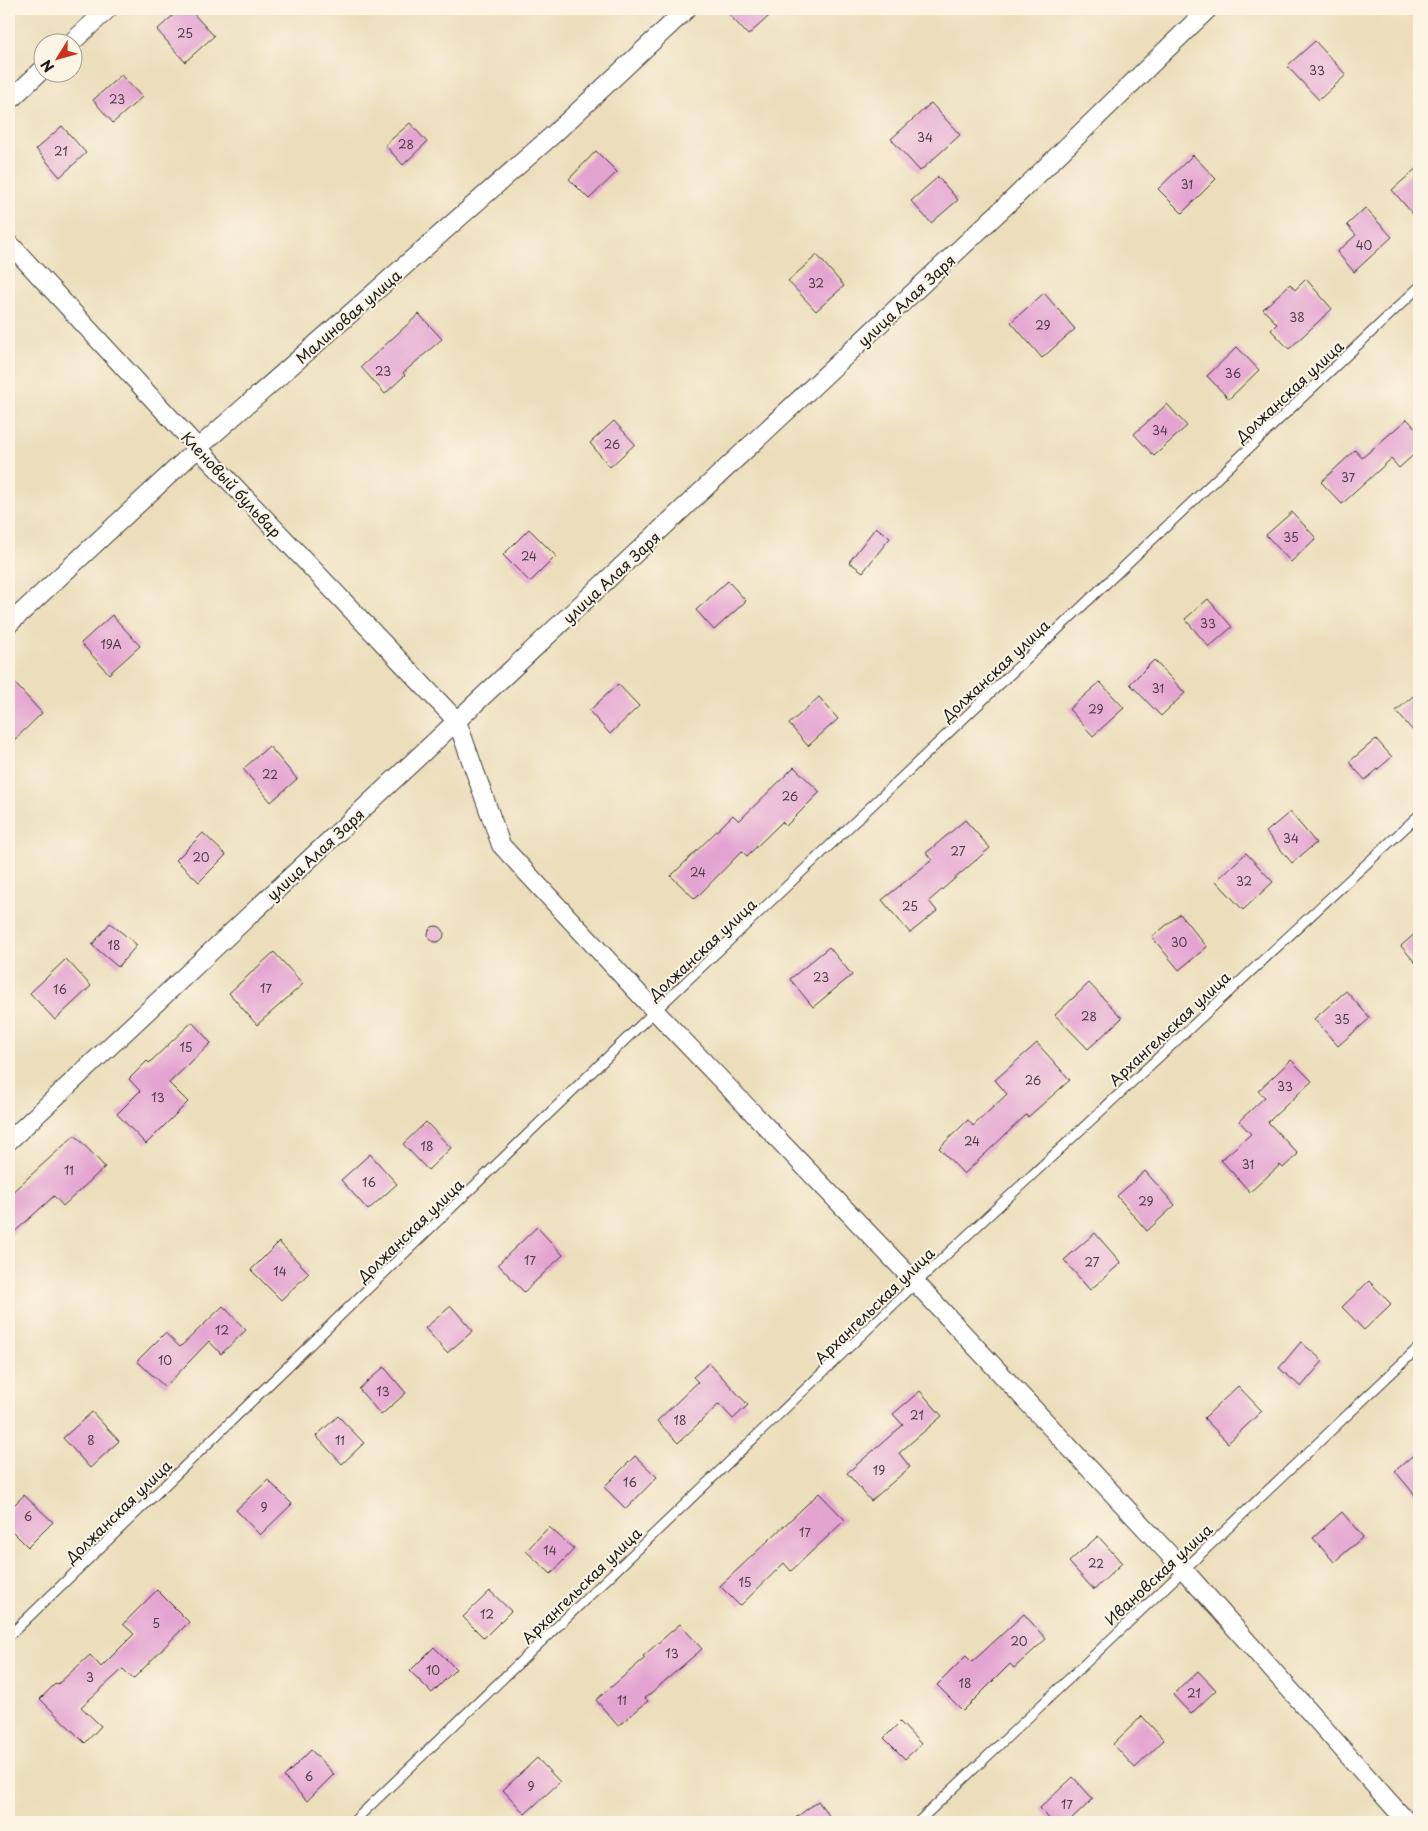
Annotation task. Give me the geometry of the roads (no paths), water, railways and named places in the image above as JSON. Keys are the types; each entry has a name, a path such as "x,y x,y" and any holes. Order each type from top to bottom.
{"street":[{"path":"82,33 108,9"},
{"name":"Малиновая улица","path":"9,624 198,448 555,133 687,9"},
{"name":"улица Алая Заря","path":"9,1141 1014,198 1208,9"},
{"path":"9,101 32,79"},
{"name":"Кленовый бульвар","path":"9,243 198,448 457,721"},
{"path":"457,721 501,845 656,1011 916,1283 1183,1569 1407,1822"}],"lane":[{"name":"Должанская улица","path":"9,1636 656,1011 1419,287"},
{"name":"Архангельская улица","path":"353,1822 916,1283 1419,815"},
{"name":"Ивановская улица","path":"918,1822 1183,1569 1419,1348"}]}
